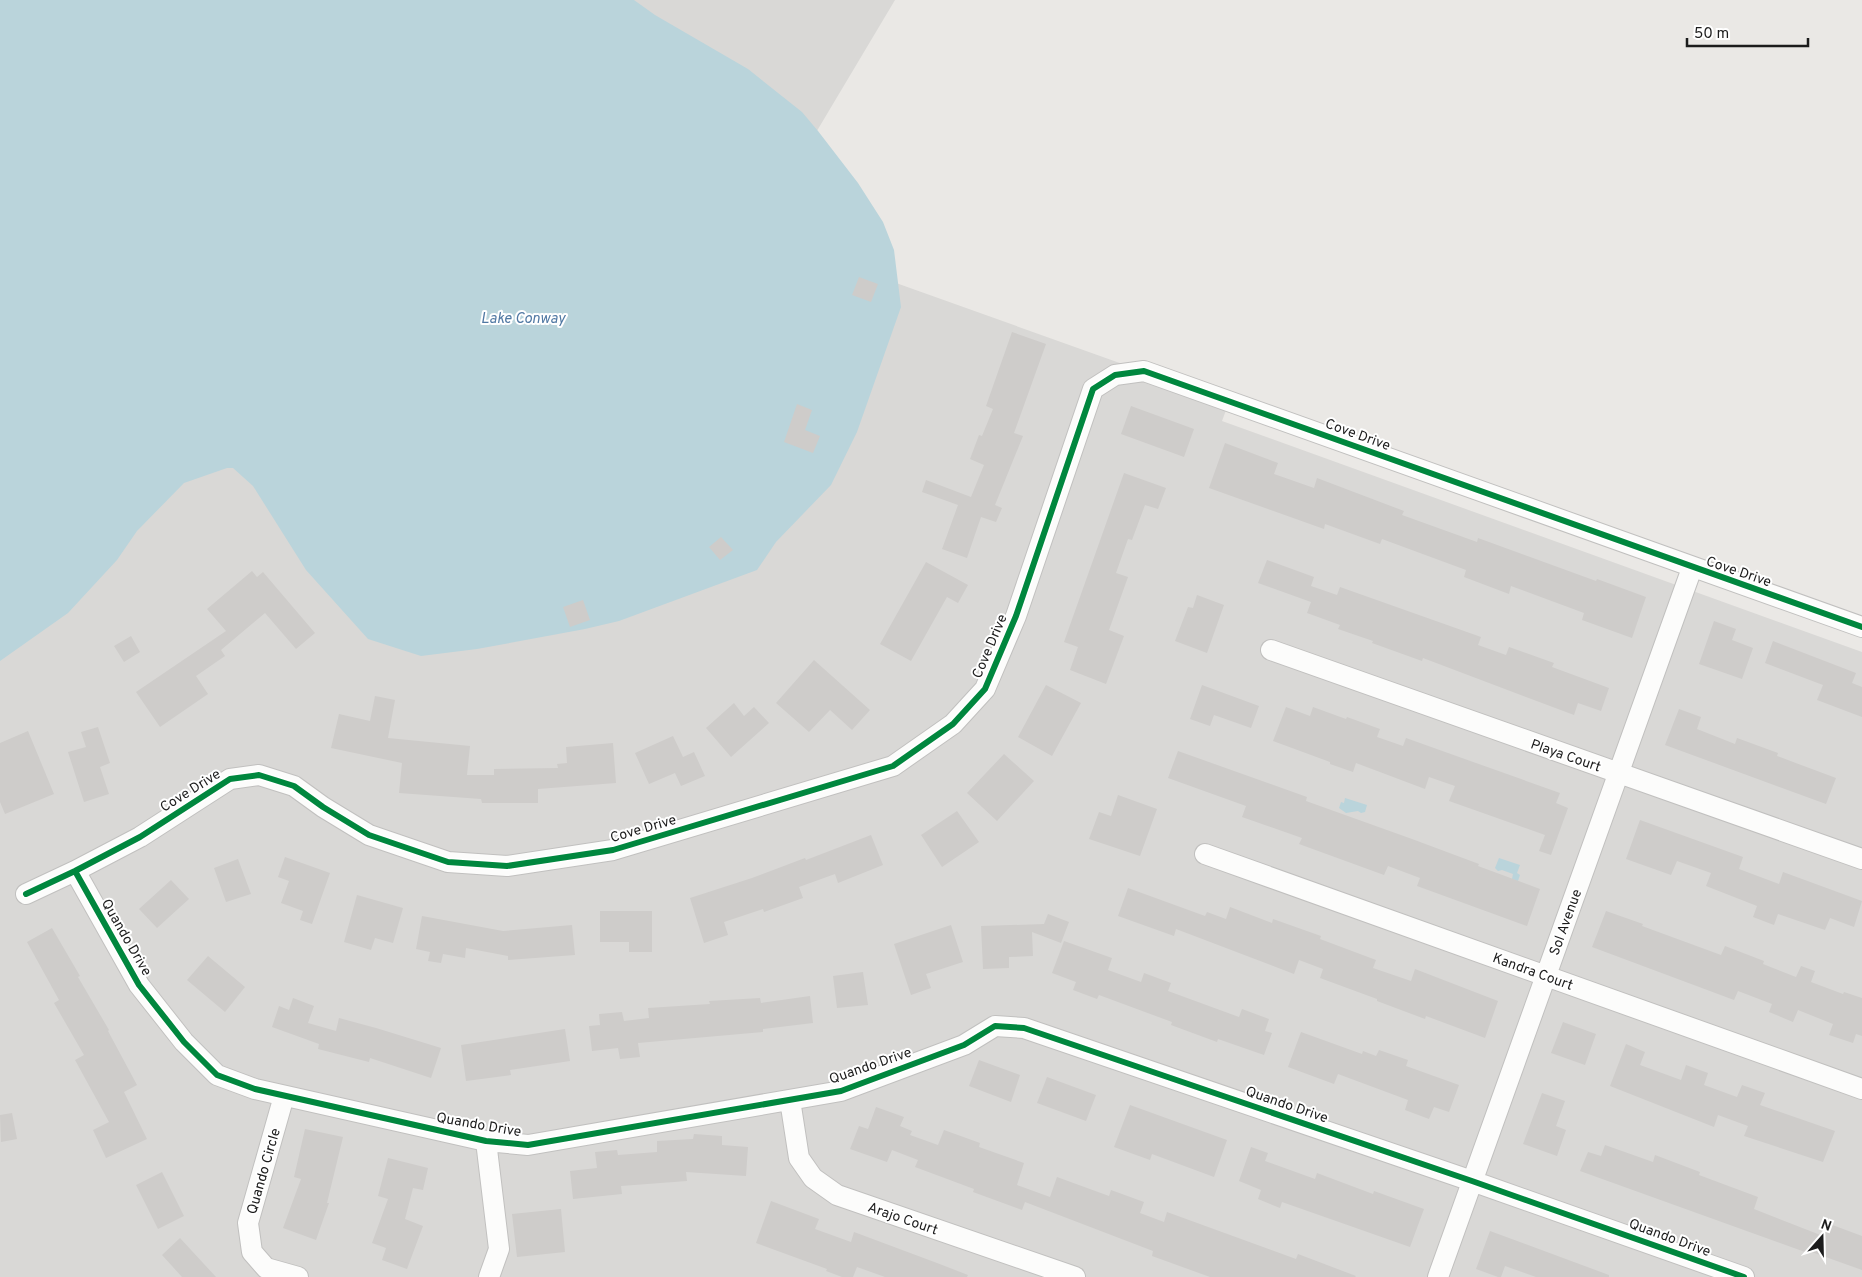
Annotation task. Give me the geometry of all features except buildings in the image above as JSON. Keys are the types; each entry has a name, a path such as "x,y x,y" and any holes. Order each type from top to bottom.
{"street":[{"name":"Cove Drive","path":"26,894 140,837 230,779 258,775 294,786 323,807 369,835 448,862 507,866 613,850 893,766 952,724 985,689 1016,616 1093,389 1115,376 1144,371 1692,568 1862,627"},
{"name":"Sol Avenue","path":"1438,1277 1692,568"},
{"name":"Playa Court","path":"1270,650 1862,859"},
{"name":"Kandra Court","path":"1205,854 1862,1088"},
{"name":"Quando Drive","path":"75,871 139,985 184,1042 217,1075 255,1089 486,1141 528,1145 841,1091 964,1045 994,1026 1024,1028 1472,1181 1744,1277"},
{"name":"Quando Circle","path":"284,1096 248,1223 252,1252 266,1268 298,1277"},
{"name":"Arajo Court","path":"790,1100 799,1158 813,1178 837,1195 1075,1277"},
{"path":"486,1141 499,1249 489,1277"}],"shaded area":[{"path":"401,0 895,0 756,233 1229,402 1222,421 1862,652 1862,1277 0,1277 0,394"}],"water":[{"name":"Lake Conway","path":"0,0 634,0 655,15 748,69 802,112 858,183 883,222 894,250 901,307 857,432 831,485 776,542 757,570 619,621 477,649 421,656 368,639 306,570 253,486 233,468 227,468 184,483 137,531 117,560 68,613 0,661"},
{"path":"1345,798 1367,805 1365,812 1346,813 1339,808 1341,802 1344,803"},
{"path":"1499,858 1520,865 1517,873 1520,875 1518,881 1512,879 1513,874 1502,870 1498,871 1495,868"}],"cycle path":[{"path":"26,894 140,837 230,779 259,775 294,786 323,807 369,835 448,862 507,866 613,850 893,766 953,724 985,689 1016,616 1093,389 1115,375 1144,371 1862,627"},
{"path":"75,871 139,985 184,1042 217,1075 255,1089 486,1141 528,1145 841,1091 964,1045 995,1026 1024,1028 1472,1181 1744,1277"}]}
